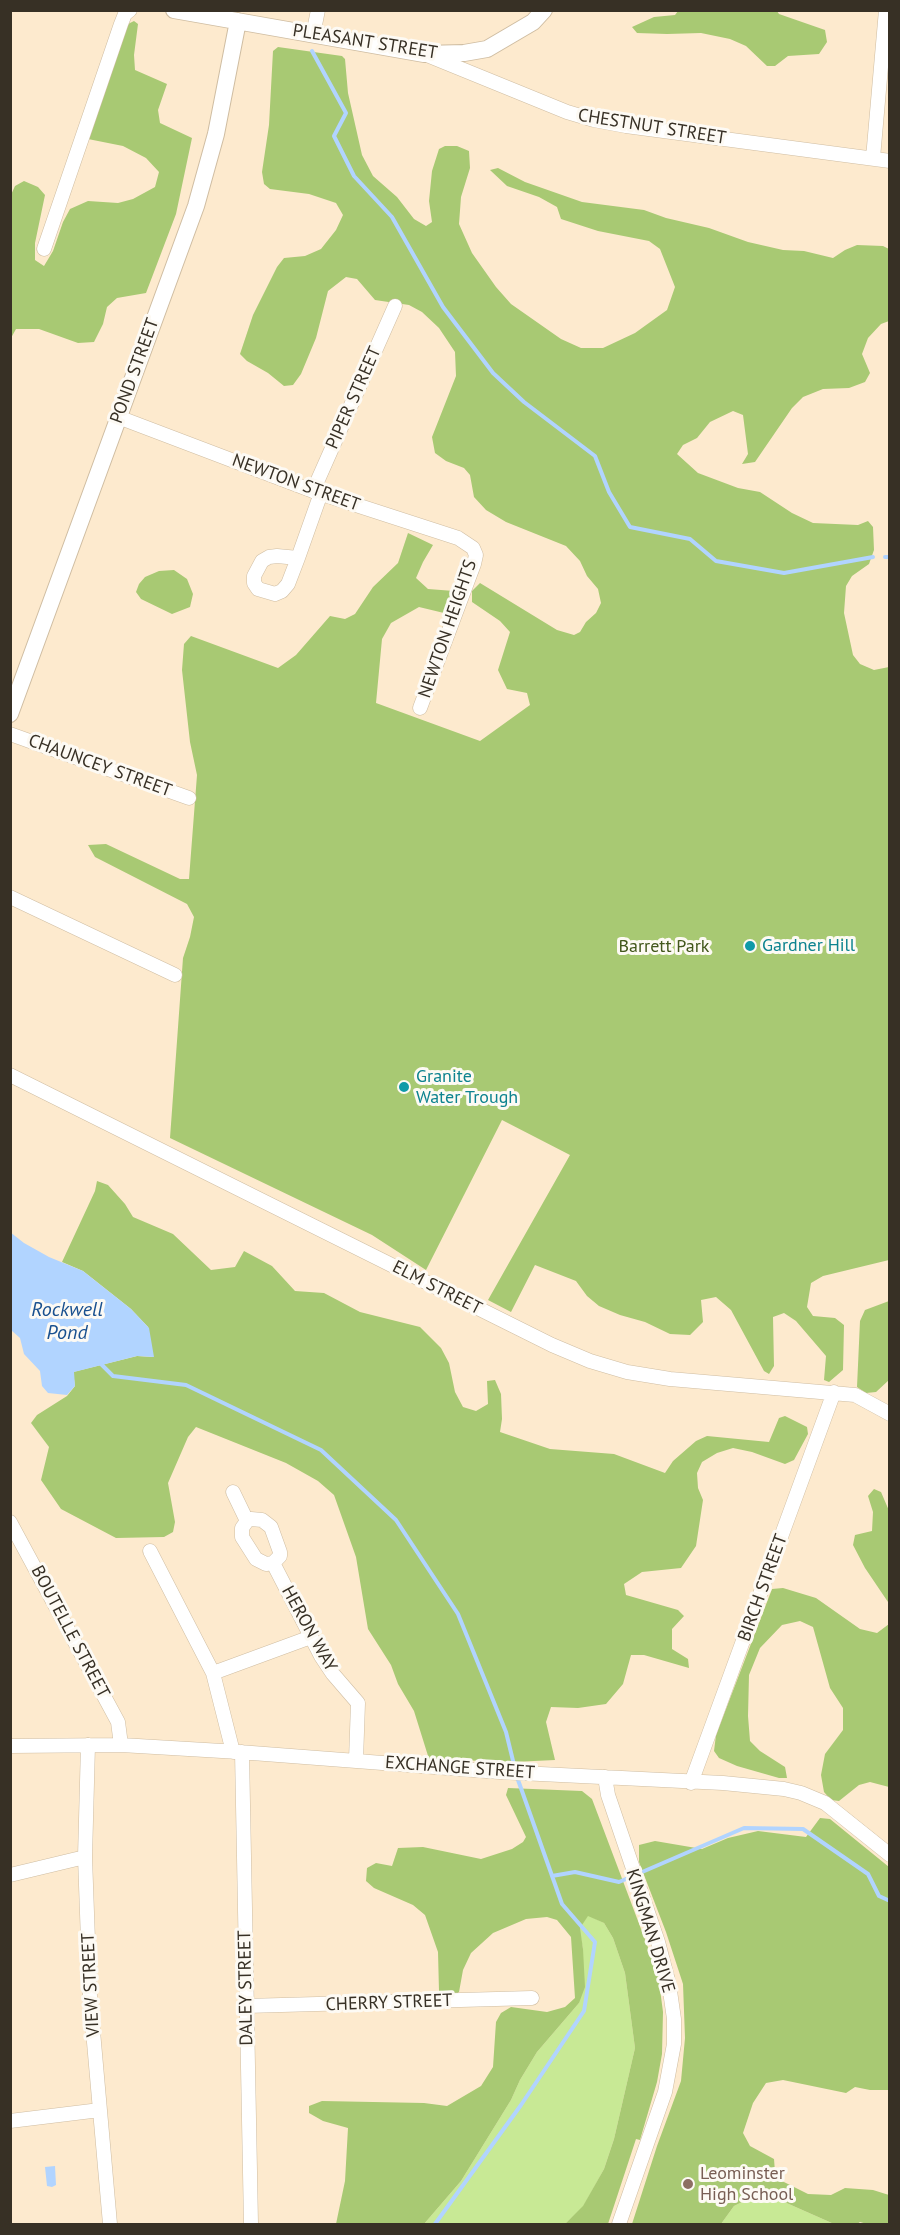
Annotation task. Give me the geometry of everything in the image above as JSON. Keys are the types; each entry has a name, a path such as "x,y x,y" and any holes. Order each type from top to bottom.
{"street":[{"path":"44,249 121,24 125,14 130,10"},
{"name":"PLEASANT STREET","path":"174,10 424,54 464,53 487,49 533,22 544,10"},
{"path":"313,35 318,10"},
{"path":"873,158 886,10"},
{"name":"POND STREET","path":"10,714 196,206 216,134 238,21"},
{"name":"CHESTNUT STREET","path":"424,54 508,90 594,120 890,161"},
{"name":"PIPER STREET","path":"298,558 317,492 395,306"},
{"name":"NEWTON STREET","path":"118,417 317,492 458,538 473,549"},
{"name":"NEWTON HEIGHTS","path":"420,708 474,564 476,555 473,549"},
{"name":"CHAUNCEY STREET","path":"10,734 189,798"},
{"path":"10,897 175,975"},
{"name":"ELM STREET","path":"10,1075 552,1346 590,1361 627,1372 670,1379 855,1395 890,1414"},
{"name":"BIRCH STREET","path":"691,1783 834,1392"},
{"path":"233,1492 247,1521"},
{"path":"262,1520 271,1527 280,1552 277,1561 273,1563 261,1562 253,1557 241,1532 247,1521 262,1520"},
{"name":"BOUTELLE STREET","path":"10,1522 118,1722 121,1745"},
{"name":"DALEY STREET","path":"150,1551 213,1673 237,1752 246,2006 250,2224"},
{"name":"HERON WAY","path":"273,1563 333,1674 358,1703 356,1760"},
{"path":"213,1673 311,1637"},
{"name":"VIEW STREET","path":"88,1745 85,1857 90,1997 110,2224"},
{"name":"EXCHANGE STREET","path":"10,1746 121,1745 528,1774 762,1786 801,1793 825,1803 890,1855"},
{"name":"KINGMAN DRIVE","path":"605,1777 608,1795 632,1870 658,1942 669,1984 674,2019 674,2044 665,2092 619,2224"},
{"path":"10,1875 85,1857"},
{"name":"CHERRY STREET","path":"246,2006 532,1998"},
{"path":"12,2115 100,2110"}],"green space":[{"path":"678,11 777,11 779,14 825,30 827,42 819,54 788,56 775,66 767,66 746,46 730,39 701,33 637,33 632,27 654,17 675,15"},
{"path":"134,21 138,24 134,55 135,70 167,84 158,110 160,123 192,138 176,214 146,293 117,298 107,307 103,324 94,342 78,343 39,329 16,329 11,338 10,197 15,186 24,181 38,187 45,195 35,243 35,260 44,266 53,251 70,209 88,201 118,203 133,199 155,187 159,172 146,158 123,146 88,139 126,25"},
{"name":"Barrett Park","path":"278,47 342,56 345,59 348,93 362,155 373,176 397,197 414,219 426,226 432,222 429,201 432,171 439,149 445,146 457,146 469,151 470,168 461,197 459,224 472,253 511,304 561,339 581,348 603,348 635,333 667,310 675,287 660,249 649,241 598,231 561,219 557,207 539,197 507,186 490,170 498,168 525,182 582,202 644,210 666,218 709,228 748,242 783,250 804,251 833,258 857,245 883,246 889,249 889,321 881,324 868,338 862,354 870,373 865,382 849,388 823,389 803,397 792,408 755,462 742,464 748,454 743,415 733,411 710,422 697,438 683,445 677,454 698,473 738,488 760,492 792,513 813,523 858,525 868,521 873,527 874,550 869,564 852,576 846,586 844,613 853,655 860,664 874,670 889,667 889,1260 823,1276 811,1283 807,1307 813,1316 835,1318 844,1325 843,1370 829,1382 824,1380 826,1356 796,1321 784,1313 773,1317 774,1366 769,1374 764,1371 731,1310 716,1297 701,1300 703,1322 690,1335 670,1334 645,1322 599,1306 587,1296 576,1281 535,1265 511,1312 488,1300 570,1155 502,1120 426,1270 372,1235 170,1138 183,958 194,917 187,904 95,857 88,845 106,844 180,879 189,879 197,775 190,742 182,670 184,644 191,636 278,668 296,655 330,616 345,619 355,614 373,587 398,563 408,533 433,545 416,578 428,589 454,591 444,613 419,607 391,623 382,639 376,703 480,741 530,705 527,693 507,689 498,670 510,632 500,621 472,602 472,591 480,583 557,630 574,635 580,632 586,622 596,613 601,603 598,589 587,576 580,561 566,546 506,522 486,510 474,497 470,475 464,468 446,461 435,453 432,437 456,376 455,352 439,328 422,312 409,305 375,300 357,279 346,277 328,291 316,338 301,374 293,385 284,386 240,354 253,315 277,267 284,258 305,256 321,249 336,230 343,215 336,203 309,194 270,189 264,184 262,172 269,125 273,51"},
{"path":"174,570 187,579 193,594 190,607 172,614 141,599 136,592 145,577 159,571"},
{"path":"97,1181 108,1185 133,1217 173,1234 211,1270 235,1267 244,1251 272,1266 295,1291 324,1293 360,1312 420,1327 441,1348 449,1363 455,1392 463,1407 476,1411 488,1404 487,1381 495,1380 501,1394 500,1432 550,1449 614,1454 665,1473 673,1461 696,1441 707,1436 769,1442 779,1418 785,1416 807,1427 808,1434 794,1460 785,1464 733,1448 717,1453 702,1462 697,1473 698,1488 703,1500 696,1546 681,1568 642,1572 624,1584 626,1595 678,1610 684,1616 672,1629 672,1649 688,1659 689,1668 644,1655 631,1655 623,1684 606,1704 578,1708 551,1707 546,1722 555,1760 513,1762 429,1759 414,1711 398,1684 391,1665 368,1629 356,1557 334,1495 318,1481 286,1463 196,1427 188,1437 168,1483 175,1522 173,1532 164,1537 116,1538 61,1509 41,1480 49,1447 31,1423 37,1415 67,1396 75,1386 73,1372 137,1356 153,1357 148,1327 131,1309 83,1271 62,1262 95,1191"},
{"path":"889,1301 889,1380 876,1392 866,1393 857,1387 860,1321 865,1310"},
{"path":"874,1489 881,1492 890,1513 889,1787 870,1782 859,1785 839,1801 831,1800 824,1792 821,1775 825,1754 843,1730 843,1708 830,1688 813,1627 800,1621 782,1625 760,1648 749,1675 750,1741 760,1751 785,1767 787,1778 779,1778 737,1766 719,1758 714,1751 716,1735 772,1589 783,1588 816,1598 860,1629 877,1633 889,1624 888,1602 865,1568 853,1545 855,1535 872,1531 873,1512 868,1496"},
{"path":"508,1788 582,1791 592,1799 658,1974 663,2012 662,2054 657,2082 640,2140 636,2139 608,2224 565,2224 583,2206 604,2169 614,2139 635,2048 625,1973 613,1938 604,1923 588,1916 580,1928 585,1987 579,2003 537,2052 511,2100 461,2181 424,2224 336,2224 345,2181 348,2128 323,2121 309,2113 309,2106 322,2101 424,2103 447,2106 481,2086 493,2067 496,2022 501,2013 511,2007 547,2012 565,2007 575,1998 571,1937 557,1920 547,1917 526,1919 493,1933 471,1953 463,1970 459,1992 453,1997 439,1991 438,1952 425,1915 413,1905 374,1888 366,1881 367,1868 376,1863 392,1866 398,1848 423,1847 481,1859 512,1849 523,1842 526,1837 506,1795"},
{"path":"820,1818 830,1819 889,1867 889,2090 855,2087 846,2093 783,2080 766,2083 753,2103 743,2133 750,2146 774,2159 775,2172 782,2181 808,2194 831,2195 845,2188 873,2190 889,2195 889,2224 860,2222 834,2224 782,2201 754,2196 734,2206 721,2224 632,2224 681,2081 685,2038 683,1984 639,1862 639,1845 655,1841 702,1849 728,1838 758,1831 806,1837"},
{"path":"588,1915 604,1923 613,1938 625,1973 635,2048 614,2139 604,2169 583,2207 565,2224 424,2224 461,2181 511,2100 537,2052 579,2003 583,1949 579,1928"},
{"path":"754,2196 782,2201 834,2224 721,2224 734,2206"}],"water":[{"name":"Rockwell Pond","path":"10,1232 49,1257 83,1271 131,1309 149,1328 154,1357 137,1356 74,1372 75,1386 67,1395 48,1393 42,1386 40,1371 24,1354 20,1338 11,1330"},
{"path":"55,2166 56,2185 47,2186 45,2167"}],"waterway":[{"path":"312,51 346,113 334,136 354,176 392,217 443,307 493,373 524,402 595,456 609,492 630,527 690,539 716,561 784,573 873,557"},
{"path":"885,557 890,557"},
{"path":"98,1361 113,1376 186,1385 321,1450 396,1520 458,1614 506,1732 515,1769"},
{"path":"435,2224 521,2105 584,2011 595,1942 562,1904 517,1777"},
{"path":"552,1876 575,1872 619,1882 744,1828 803,1829 868,1874 879,1896 890,1901"}],"place":[{"name":"Gardner Hill","path":"750,946"},
{"name":"Granite Water Trough","path":"404,1087"},
{"name":"Leominster High School","path":"688,2184"}]}
